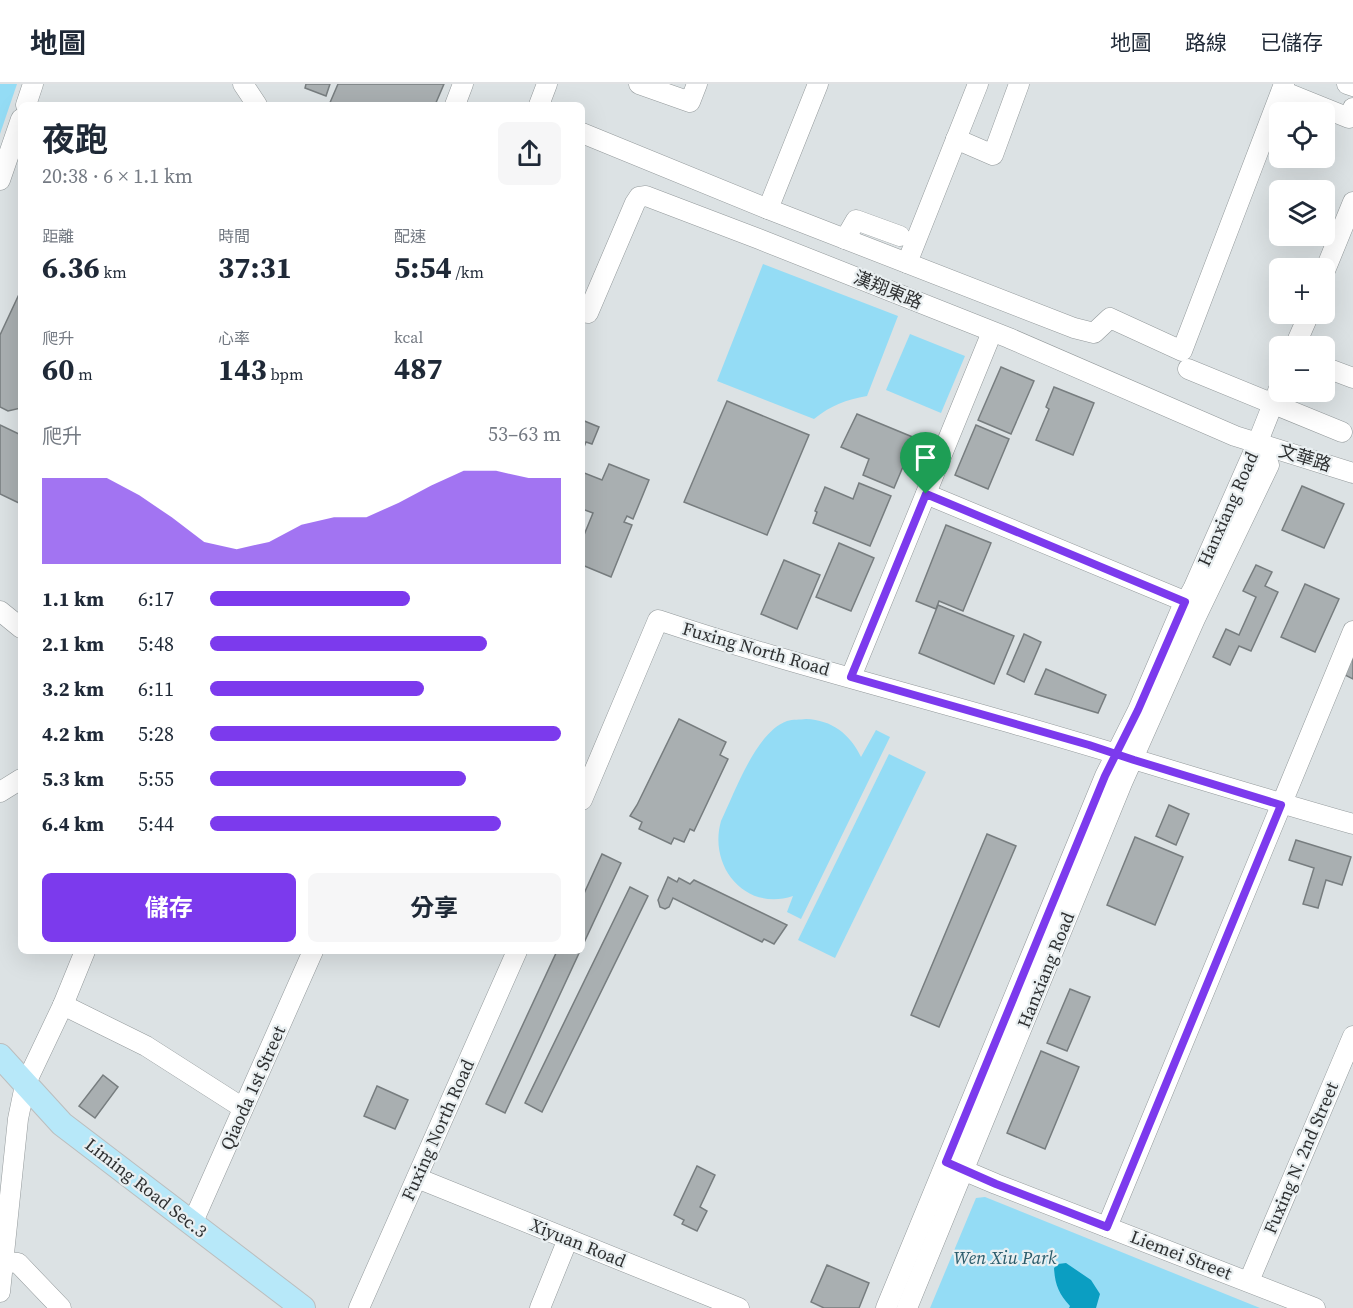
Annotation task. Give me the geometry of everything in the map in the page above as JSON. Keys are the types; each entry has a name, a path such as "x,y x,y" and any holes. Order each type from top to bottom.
{"main road":[{"name":"Liming Road Sec.3","path":"0,1056 62,1124 303,1308"}],"street":[{"path":"27,102 33,84"},
{"path":"243,84 255,102"},
{"path":"456,102 463,84"},
{"path":"540,102 547,84"},
{"path":"639,84 690,102 697,84"},
{"path":"768,209 818,84"},
{"path":"907,264 978,84"},
{"path":"956,139 993,155 1018,84"},
{"path":"1347,84 1353,86"},
{"path":"585,134 768,209 1074,328 1094,333 1110,318 1182,351 1283,87 1349,118 1353,108"},
{"path":"0,180 18,128"},
{"name":"漢翔東路","path":"585,312 588,313 635,203 639,197 646,196 759,238 992,332 1257,444"},
{"path":"1330,258 1353,202"},
{"path":"845,239 856,220 900,236"},
{"path":"851,677 992,332"},
{"path":"1188,369 1269,392"},
{"path":"1335,371 1353,378"},
{"name":"Hanxiang Road","path":"886,1308 955,1167 1134,760 1193,605 1193,589 1257,444 1273,402"},
{"path":"1290,402 1342,432"},
{"name":"文華路","path":"1257,444 1353,473"},
{"path":"926,494 1193,605"},
{"name":"Hanxiang Road","path":"907,1308 955,1167 1115,754 1193,605"},
{"path":"0,611 18,626"},
{"name":"Fuxing North Road","path":"585,793 658,620 1281,805 1353,824"},
{"path":"1107,1227 1353,631"},
{"path":"0,792 18,781"},
{"path":"0,1292 18,1119 25,1085 63,1005 84,954"},
{"name":"Qiaoda 1st Street","path":"192,1224 312,954"},
{"name":"Fuxing North Road","path":"359,1308 516,954"},
{"path":"63,1005 146,1046 243,1108"},
{"name":"Fuxing N. 2nd Street","path":"1249,1281 1353,1035"},
{"name":"Liemei Street","path":"955,1167 1315,1308"},
{"name":"Xiyuan Road","path":"417,1178 739,1308"},
{"path":"540,1308 568,1239"},
{"path":"4,1262 18,1263 61,1308"}],"green space":[{"path":"0,84 17,84 0,134"},
{"path":"763,264 898,316 867,396 839,404 814,419 717,381"},
{"path":"910,334 965,356 941,413 886,390"},
{"path":"806,719 832,725 846,735 861,757 876,730 890,737 801,919 787,912 793,896 776,899 760,897 746,891 734,881 725,869 718,838 721,821 756,750 776,727 787,721"},
{"path":"889,754 926,772 835,958 798,940"},
{"name":"Wen Xiu Park","path":"985,1197 1260,1308 930,1308 976,1198"}],"shaded area":[{"path":"1066,1263 1091,1280 1100,1294 1096,1308 1069,1308 1070,1306 1058,1289 1054,1268 1058,1264"}],"building":[{"path":"306,84 330,84 326,96 305,88"},
{"path":"338,84 444,84 436,102 330,102"},
{"path":"18,296 18,409 8,411 0,407 0,335"},
{"path":"1001,367 1034,381 1011,434 978,420"},
{"path":"1054,387 1094,403 1073,455 1036,440 1049,409 1046,407"},
{"path":"727,401 809,435 767,535 684,502"},
{"path":"857,414 915,438 894,488 863,475 869,459 841,447"},
{"path":"585,421 599,427 592,444 586,442 585,444"},
{"path":"0,425 18,434 18,503 0,494"},
{"path":"976,425 1009,439 988,489 955,475"},
{"path":"609,464 649,480 633,519 627,516 624,522 632,525 611,577 585,566 585,533 593,513 585,510 585,473 602,480"},
{"path":"859,483 891,496 870,546 813,523 817,512 815,511 825,487 853,499"},
{"path":"1302,486 1344,504 1324,548 1282,530"},
{"path":"946,525 991,543 963,611 939,601 936,609 916,601"},
{"path":"839,543 874,558 851,611 816,597"},
{"path":"784,560 820,575 797,629 761,614"},
{"path":"1256,565 1272,572 1265,586 1278,592 1251,651 1239,646 1230,665 1213,657 1226,629 1239,635 1256,597 1243,591"},
{"path":"1305,584 1339,599 1315,652 1281,637"},
{"path":"938,605 1014,636 994,684 919,653"},
{"path":"1024,634 1041,642 1024,682 1007,674"},
{"path":"1353,655 1353,679 1343,674"},
{"path":"1046,669 1106,695 1098,713 1035,694"},
{"path":"679,719 726,742 720,755 728,759 694,831 690,829 684,842 674,838 671,844 639,829 642,822 630,816"},
{"path":"1169,805 1189,814 1176,845 1156,836"},
{"path":"987,834 1016,846 939,1027 911,1015"},
{"path":"1135,837 1183,857 1155,925 1107,905"},
{"path":"1296,840 1351,857 1342,885 1326,880 1318,908 1303,904 1314,868 1289,860"},
{"path":"602,854 621,863 585,941 585,891"},
{"path":"668,877 677,882 679,878 690,884 694,880 787,925 774,944 764,939 762,942 673,898 669,907 665,909 660,907 658,900"},
{"path":"630,887 648,896 542,1112 525,1103"},
{"path":"556,954 579,954 505,1113 486,1104"},
{"path":"1070,989 1090,997 1067,1051 1047,1043"},
{"path":"1041,1051 1079,1067 1045,1149 1007,1133"},
{"path":"103,1075 118,1087 95,1118 79,1106"},
{"path":"377,1086 408,1100 395,1129 364,1116"},
{"path":"697,1166 715,1175 700,1207 707,1211 697,1231 682,1224 684,1220 674,1215"},
{"path":"827,1265 869,1283 859,1308 824,1308 811,1302"}],"route":[{"path":"926,494 851,677 1089,745 1115,754 1134,760 1281,805 1107,1227 963,1171 946,1162 1105,776 1115,754 1138,710 1185,602 926,494"}]}
